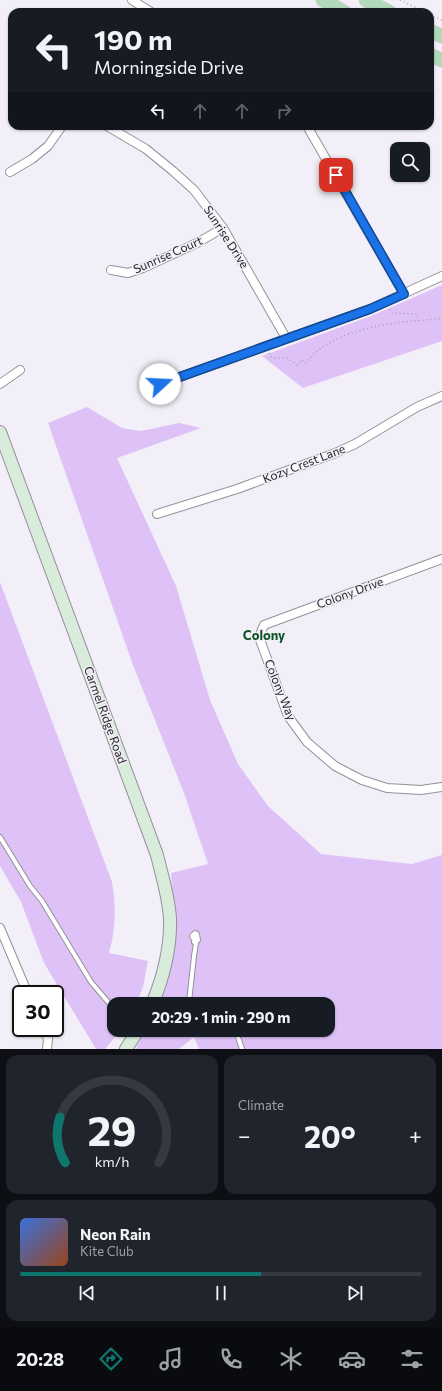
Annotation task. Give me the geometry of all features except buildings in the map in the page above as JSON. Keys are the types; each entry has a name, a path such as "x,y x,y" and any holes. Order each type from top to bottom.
{"main road":[{"path":"323,0 337,8"},
{"path":"366,0 381,8"}],"street":[{"path":"132,0 137,8"},
{"path":"10,172 32,159 48,146 59,130"},
{"name":"Sunrise Drive","path":"114,130 146,150 194,190 223,228 286,338"},
{"path":"309,130 404,294"},
{"name":"Sunrise Court","path":"111,270 128,273 143,268 197,243 223,228"},
{"path":"160,384 370,309 442,276"},
{"path":"0,384 20,370"},
{"name":"Kozy Crest Lane","path":"157,514 237,488 333,454 355,444 416,407 442,396"},
{"name":"Carmel Ridge Road","path":"0,432 158,862 166,889 170,919 166,960 155,997"},
{"name":"Colony Drive","path":"261,630 264,625 441,562"},
{"name":"Colony Way","path":"261,630 259,637 288,716 307,742 335,766 362,780 387,788 420,790 442,787"},
{"path":"0,928 24,985"},
{"path":"47,1037 47,1049"},
{"path":"126,1049 134,1037"}],"lane":[{"path":"0,837 30,886 46,907 91,982 107,1000"},
{"path":"190,997 196,943 198,940 197,934 195,933 192,936 193,938 195,937 194,942"},
{"path":"238,1037 242,1049"}],"path":[{"path":"400,0 417,8"},
{"path":"387,302 392,313 417,314 418,321"},
{"path":"266,346 270,356 274,359 287,358 297,365 302,360 306,363 311,356 329,343 368,328 392,323 442,318"}],"shaded area":[{"path":"442,285 442,341 303,388 262,356 371,316"},
{"path":"87,407 122,428 141,431 179,423 201,428 117,458 176,586 210,700 238,764 268,806 321,854 412,864 442,855 442,1049 199,1049 194,1037 335,1037 335,997 158,997 175,927 171,873 208,864 184,793 133,665 48,423"},
{"path":"0,582 112,882 115,918 109,953 148,961 143,987 139,997 107,997 107,1037 115,1037 105,1049 96,1049 64,996 64,985 57,985 44,963 21,902 0,866"},
{"path":"141,1037 194,1037 179,1049 136,1049"}],"district":[{"name":"Colony","path":"264,635"}],"route":[{"path":"160,384 370,309 404,294 336,175"}]}
